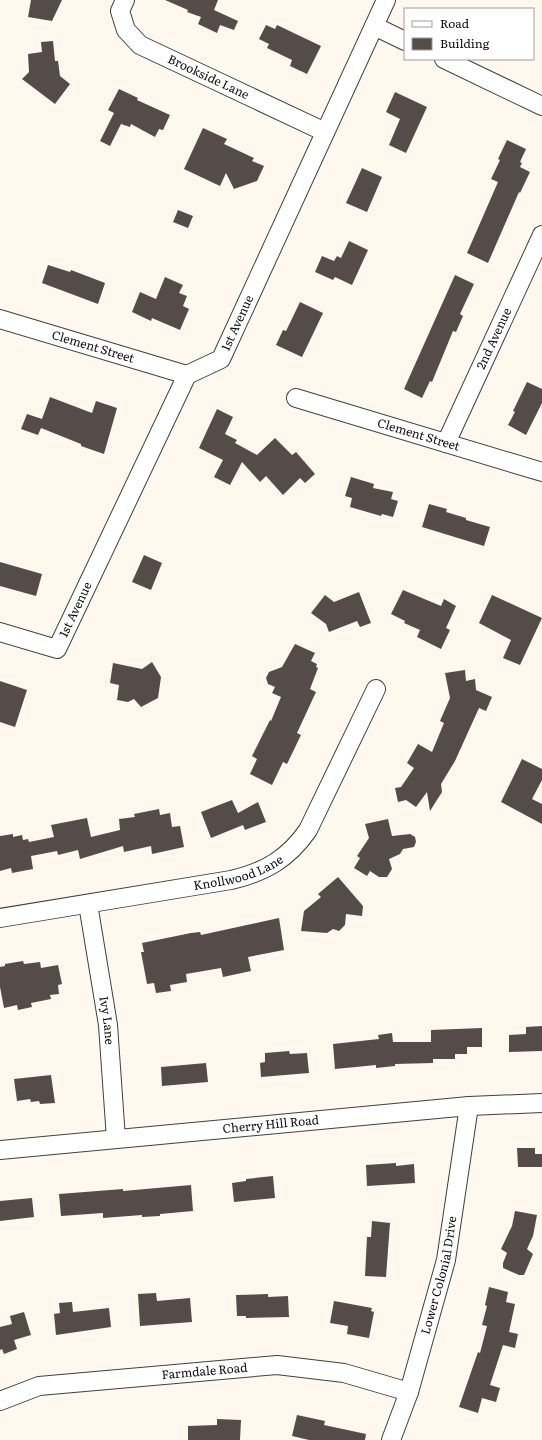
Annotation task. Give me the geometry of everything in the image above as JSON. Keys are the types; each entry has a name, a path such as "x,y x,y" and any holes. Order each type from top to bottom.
{"street":[{"name":"Brookside Lane","path":"125,0 120,11 126,30 140,45 325,132"},
{"name":"1st Avenue","path":"0,632 57,649 187,375 221,359 386,0"},
{"path":"374,26 404,41"},
{"path":"446,60 542,106"},
{"name":"2nd Avenue","path":"446,443 542,235"},
{"name":"Clement Street","path":"0,319 187,375"},
{"name":"Clement Street","path":"296,398 542,472"},
{"name":"Knollwood Lane","path":"0,918 231,880 244,877 270,867 291,850 308,830 376,689"},
{"name":"Ivy Lane","path":"88,904 108,1025 116,1139"},
{"name":"Cherry Hill Road","path":"0,1150 469,1106 542,1103"},
{"name":"Lower Colonial Drive","path":"391,1440 409,1392 446,1260 469,1106"},
{"name":"Farmdale Road","path":"0,1401 39,1386 277,1365 344,1373 409,1392"}],"building":[{"path":"31,0 62,0 52,21 28,17"},
{"path":"165,0 218,0 214,10 238,21 234,30 220,25 217,33 198,24 201,17 187,12 188,10"},
{"path":"266,25 275,29 277,25 321,46 307,74 290,66 292,60 267,48 269,44 259,39"},
{"path":"53,41 55,61 58,61 60,76 70,84 55,104 22,79 29,72 28,54 42,52 41,42"},
{"path":"119,89 138,98 137,100 170,115 163,130 159,129 155,137 131,124 130,127 121,124 110,146 100,141 114,113 108,110"},
{"path":"395,92 427,107 406,153 389,145 400,119 386,112"},
{"path":"203,128 227,139 224,144 254,158 252,161 264,166 257,181 234,189 226,173 220,186 184,169"},
{"path":"507,140 526,149 520,162 522,163 520,167 530,172 520,193 519,192 488,263 467,253 498,182 491,179"},
{"path":"362,168 382,177 367,212 346,203"},
{"path":"178,210 193,216 188,228 173,222"},
{"path":"349,241 368,250 352,285 335,277 333,280 315,272 322,256 334,261 337,256 341,258"},
{"path":"48,265 70,272 71,270 105,283 98,304 42,283"},
{"path":"455,275 474,284 460,314 463,316 456,332 453,331 432,382 430,381 422,398 404,389"},
{"path":"165,277 183,285 179,293 187,296 183,306 189,309 180,330 152,318 151,321 132,312 140,292 156,299"},
{"path":"300,302 323,313 302,357 276,345 283,330 286,331"},
{"path":"527,382 542,389 542,403 526,435 508,425"},
{"path":"50,397 92,413 96,401 117,408 104,454 81,446 81,444 41,428 38,435 21,429 27,414 42,419"},
{"path":"217,409 233,417 225,434 237,440 235,443 257,455 275,438 292,455 296,452 315,474 305,483 300,478 283,495 266,476 260,482 242,462 230,485 214,477 223,460 199,448"},
{"path":"351,477 374,484 373,488 393,492 391,499 398,501 393,517 382,514 381,516 350,507 352,498 345,496"},
{"path":"429,504 447,509 446,512 466,518 466,520 490,527 484,546 422,527"},
{"path":"144,555 162,563 151,590 132,582"},
{"path":"0,562 42,574 36,596 0,586"},
{"path":"403,590 441,606 444,599 456,606 446,628 450,630 441,649 417,637 420,630 404,623 405,621 391,614"},
{"path":"359,592 371,623 360,627 357,621 329,632 326,624 311,613 325,595 334,602"},
{"path":"492,595 542,618 520,665 503,658 511,640 479,623"},
{"path":"295,644 315,653 311,661 317,664 316,667 318,668 310,689 316,692 297,733 301,735 287,764 283,762 272,785 250,774 257,759 252,756 270,720 271,721 281,697 272,693 275,687 268,684 266,678 269,672 282,667"},
{"path":"152,662 161,677 158,698 141,707 134,699 128,702 117,700 119,685 110,683 113,663 142,669"},
{"path":"465,670 466,681 475,679 476,690 492,697 486,711 479,708 455,761 441,784 442,792 430,811 427,792 416,807 406,800 398,802 395,788 401,787 414,768 407,763 418,744 432,752 444,723 440,721 450,698 445,673"},
{"path":"0,681 27,690 15,727 0,722"},
{"path":"522,759 542,769 542,780 532,799 542,804 542,824 501,802"},
{"path":"232,800 238,813 258,802 266,822 245,830 243,825 211,838 201,812"},
{"path":"159,809 160,815 170,813 172,827 180,826 184,847 152,854 151,846 124,852 123,846 80,859 78,850 58,855 57,851 31,856 33,869 12,873 11,868 0,871 0,836 13,834 13,837 22,835 23,840 28,839 29,842 54,837 51,825 87,818 91,837 120,830 119,819 135,817 134,814"},
{"path":"388,819 392,836 410,834 415,837 416,842 414,847 403,849 400,854 389,859 392,869 387,877 379,877 370,871 367,876 354,868 360,858 357,856 369,838 365,824"},
{"path":"338,877 363,906 362,916 346,914 345,925 339,931 333,929 327,933 301,931 304,911 321,897 318,894"},
{"path":"279,918 284,950 248,957 251,971 223,977 221,968 186,974 187,982 170,985 171,991 156,993 154,983 147,984 141,952 144,952 142,943 191,933 200,932 201,935"},
{"path":"23,961 24,964 40,962 41,968 58,965 62,984 58,985 59,994 50,995 51,999 31,1003 32,1007 18,1010 17,1005 4,1008 0,987 0,967 5,966 5,964"},
{"path":"542,1026 542,1051 509,1052 509,1035 526,1034 526,1027"},
{"path":"482,1028 482,1047 467,1047 467,1054 455,1054 455,1059 433,1059 433,1063 395,1064 395,1066 376,1068 376,1065 335,1069 333,1044 379,1039 378,1035 392,1033 393,1042 431,1042 431,1030"},
{"path":"289,1051 290,1054 307,1053 309,1073 261,1077 260,1063 265,1062 265,1053"},
{"path":"206,1063 208,1082 162,1086 161,1067"},
{"path":"51,1075 55,1103 40,1104 39,1101 31,1102 30,1099 17,1101 14,1079"},
{"path":"517,1148 535,1148 535,1154 542,1154 542,1167 518,1167"},
{"path":"396,1163 396,1166 414,1164 415,1183 367,1186 366,1165"},
{"path":"273,1176 275,1198 234,1202 232,1183 246,1181 246,1179"},
{"path":"191,1185 193,1211 142,1217 142,1215 103,1218 103,1213 61,1216 59,1194 123,1189 123,1191"},
{"path":"32,1198 34,1217 0,1221 0,1201"},
{"path":"515,1211 537,1215 533,1236 527,1249 533,1254 524,1275 519,1275 503,1268 503,1263 507,1253 501,1249 512,1226"},
{"path":"372,1221 390,1223 386,1277 365,1276 367,1237 371,1237"},
{"path":"489,1287 508,1292 506,1302 515,1304 509,1332 518,1334 515,1348 503,1345 490,1385 500,1388 496,1402 482,1398 478,1413 459,1407 478,1352 480,1353 487,1326 482,1325 487,1306 485,1305"},
{"path":"156,1293 157,1301 190,1298 192,1322 140,1326 138,1294"},
{"path":"268,1294 268,1297 288,1296 289,1317 246,1318 246,1316 237,1316 236,1295"},
{"path":"334,1301 372,1308 371,1311 374,1312 369,1338 347,1334 348,1326 330,1323"},
{"path":"72,1302 73,1312 109,1308 111,1327 56,1335 54,1314 60,1313 59,1303"},
{"path":"24,1312 31,1335 14,1340 17,1349 4,1354 2,1349 0,1350 0,1327 12,1324 10,1316"},
{"path":"297,1415 325,1421 324,1425 366,1434 365,1440 309,1440 292,1436"},
{"path":"217,1419 241,1420 240,1440 188,1440 188,1426 217,1425"}]}
